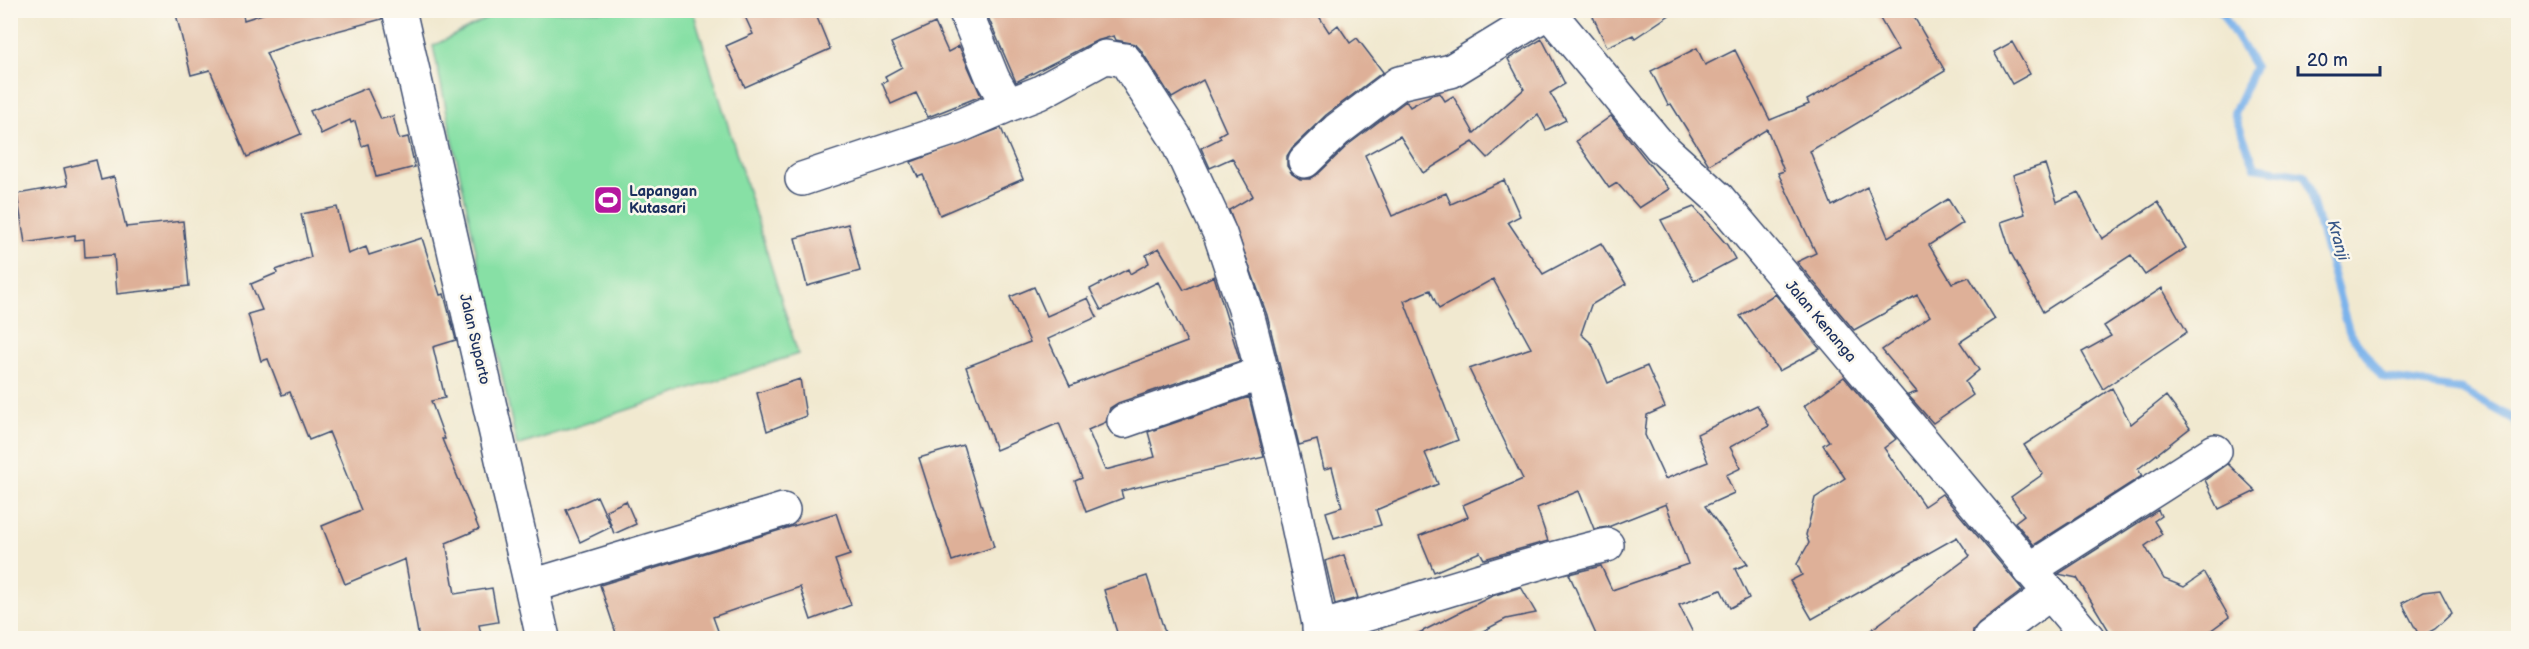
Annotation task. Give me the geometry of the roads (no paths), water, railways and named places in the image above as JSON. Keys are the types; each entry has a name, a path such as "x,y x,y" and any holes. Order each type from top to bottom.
{"street":[{"path":"965,10 993,79 1008,105"},
{"path":"1305,161 1337,130 1399,83 1451,70 1547,11"},
{"name":"Jalan Kenanga","path":"1547,11 1660,146 1719,199 2088,639"},
{"name":"Jalan Suparto","path":"408,20 543,639"},
{"path":"802,178 912,143 1039,93 1106,57 1125,60 1174,137 1220,234 1249,321 1286,469 1321,633 1526,564 1607,545"},
{"path":"1124,421 1262,373"},
{"path":"1990,639 2039,582 2215,451"},
{"path":"532,586 783,510"}],"waterway":[{"name":"Kranji","path":"2220,10 2255,67 2234,113 2255,167 2305,175 2349,331 2382,377 2462,390 2515,420 2518,429"}],"place":[{"name":"Lapangan Kutasari","path":"608,200"}]}
